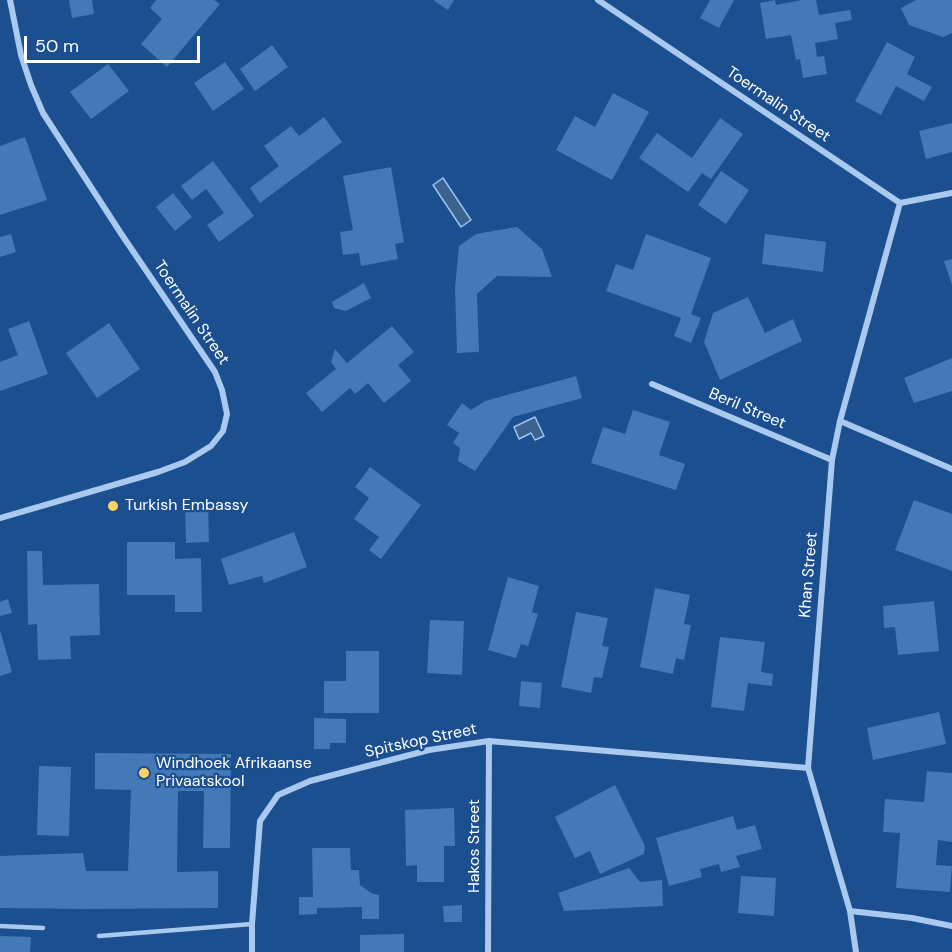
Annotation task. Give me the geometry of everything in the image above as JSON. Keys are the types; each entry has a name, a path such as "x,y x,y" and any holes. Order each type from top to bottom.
{"street":[{"name":"Toermalin Street","path":"0,518 185,462 210,446 223,430 227,414 215,372 43,113 21,55 10,0"},
{"name":"Toermalin Street","path":"598,0 900,203"},
{"path":"900,203 952,193"},
{"name":"Khan Street","path":"856,952 850,911 808,768 832,460 840,421 900,203"},
{"name":"Beril Street","path":"651,384 832,460"},
{"path":"840,421 952,469"},
{"name":"Spitskop Street","path":"252,952 260,821 278,795 310,781 429,750 489,741 808,768"},
{"name":"Hakos Street","path":"488,952 489,741"},
{"path":"850,911 912,918 952,926"}],"lane":[{"path":"99,936 252,924"},
{"path":"0,926 43,928"}],"water":[{"path":"443,178 471,220 461,227 433,185"},
{"path":"535,417 544,436 535,440 531,433 519,439 514,427"}],"building":[{"path":"69,0 92,0 94,14 72,18"},
{"path":"156,0 214,0 220,4 167,67 141,44 162,19 150,8"},
{"path":"433,0 454,0 448,10"},
{"path":"710,0 734,0 719,28 700,18"},
{"path":"775,0 776,5 816,0 819,15 850,10 852,20 835,23 838,39 815,43 817,57 824,56 827,74 803,78 800,59 796,60 791,35 766,39 760,3"},
{"path":"916,0 952,0 952,33 943,37 909,25 901,8"},
{"path":"887,42 915,57 907,74 932,87 924,101 896,86 881,115 855,101"},
{"path":"272,45 288,67 255,91 240,69"},
{"path":"225,62 244,89 213,111 194,83"},
{"path":"108,64 129,91 91,119 70,92"},
{"path":"613,93 649,112 612,180 556,150 575,116 595,127"},
{"path":"324,117 342,142 260,203 250,188 279,166 264,146 291,126 299,136"},
{"path":"720,118 743,134 711,179 702,173 688,192 639,158 657,133 692,158"},
{"path":"952,123 952,152 926,159 919,131"},
{"path":"25,137 47,200 0,215 0,146"},
{"path":"213,161 254,216 219,242 207,225 224,213 206,189 192,200 181,186"},
{"path":"391,167 404,242 395,244 398,259 361,266 359,253 343,255 340,232 353,230 343,176"},
{"path":"721,171 749,190 726,224 698,205"},
{"path":"173,193 192,217 175,231 156,207"},
{"path":"517,227 542,249 552,277 497,276 477,294 479,352 457,353 455,288 459,246 476,234"},
{"path":"11,234 16,252 0,257 0,237"},
{"path":"646,234 711,258 691,314 701,318 691,343 674,336 681,318 606,291 616,264 633,270"},
{"path":"765,234 826,242 823,272 762,264"},
{"path":"952,259 952,285 944,261"},
{"path":"364,283 371,298 346,311 334,308 332,302"},
{"path":"748,297 765,333 793,319 802,341 720,380 704,342 713,313"},
{"path":"29,321 48,374 0,391 0,362 18,355 8,329"},
{"path":"109,323 140,369 97,398 66,353"},
{"path":"392,326 414,352 398,365 411,381 384,403 368,383 355,394 350,388 322,412 306,393 336,369 331,362 335,349 347,363"},
{"path":"952,358 952,391 914,403 904,378"},
{"path":"576,376 582,398 513,417 475,471 458,461 460,448 453,443 459,433 447,425 462,403 471,410 485,401"},
{"path":"633,410 670,422 659,455 685,464 676,490 591,463 603,427 625,434"},
{"path":"370,467 421,505 381,559 369,550 379,537 354,519 369,498 355,487"},
{"path":"914,500 952,514 952,571 895,550"},
{"path":"185,504 208,504 209,542 186,543"},
{"path":"294,532 307,567 264,583 262,576 229,585 221,559"},
{"path":"127,542 175,542 175,559 201,558 202,612 175,612 175,595 127,595"},
{"path":"27,551 42,551 43,585 99,584 100,635 70,636 71,659 38,660 37,624 28,625"},
{"path":"508,577 539,586 532,612 538,614 528,646 521,644 516,658 488,650"},
{"path":"655,588 690,595 684,624 691,625 684,660 676,658 673,674 640,667"},
{"path":"8,599 12,613 0,616 0,602"},
{"path":"934,601 939,651 898,655 895,627 884,628 883,606"},
{"path":"576,612 608,618 602,646 609,647 602,678 594,677 591,693 561,687"},
{"path":"430,620 464,621 462,675 427,673"},
{"path":"0,630 12,672 0,676"},
{"path":"720,637 765,642 761,672 773,674 772,686 748,683 744,711 711,707"},
{"path":"346,651 379,651 379,713 324,713 324,681 346,681"},
{"path":"521,681 542,683 540,708 519,706"},
{"path":"939,712 946,744 873,760 867,728"},
{"path":"314,718 346,719 346,743 330,743 330,749 314,749"},
{"path":"95,753 231,754 230,848 203,848 204,791 178,791 177,872 218,871 218,908 0,908 0,856 83,853 86,871 128,871 131,790 95,789"},
{"path":"39,766 71,767 69,836 37,835"},
{"path":"927,771 952,773 952,842 938,840 936,865 952,866 950,892 896,888 900,833 883,832 885,799 924,802"},
{"path":"615,785 645,846 644,854 600,874 590,851 575,858 555,817"},
{"path":"454,808 455,846 444,846 444,882 417,882 417,865 406,866 405,810"},
{"path":"733,816 737,830 755,825 762,849 736,856 740,867 721,872 719,864 700,869 702,877 669,886 656,838"},
{"path":"312,848 350,848 351,870 359,870 360,885 371,893 379,895 379,919 362,919 362,907 317,908 317,914 299,915 299,897 313,897"},
{"path":"629,868 640,882 662,880 663,906 564,911 558,893"},
{"path":"741,876 776,878 774,916 738,913"},
{"path":"462,905 462,922 444,922 443,906"},
{"path":"404,934 404,952 360,952 360,935"},
{"path":"0,936 31,937 30,952 0,952"}],"place":[{"name":"Turkish Embassy","path":"113,506"},
{"name":"Windhoek Afrikaanse Privaatskool","path":"144,773"}]}
